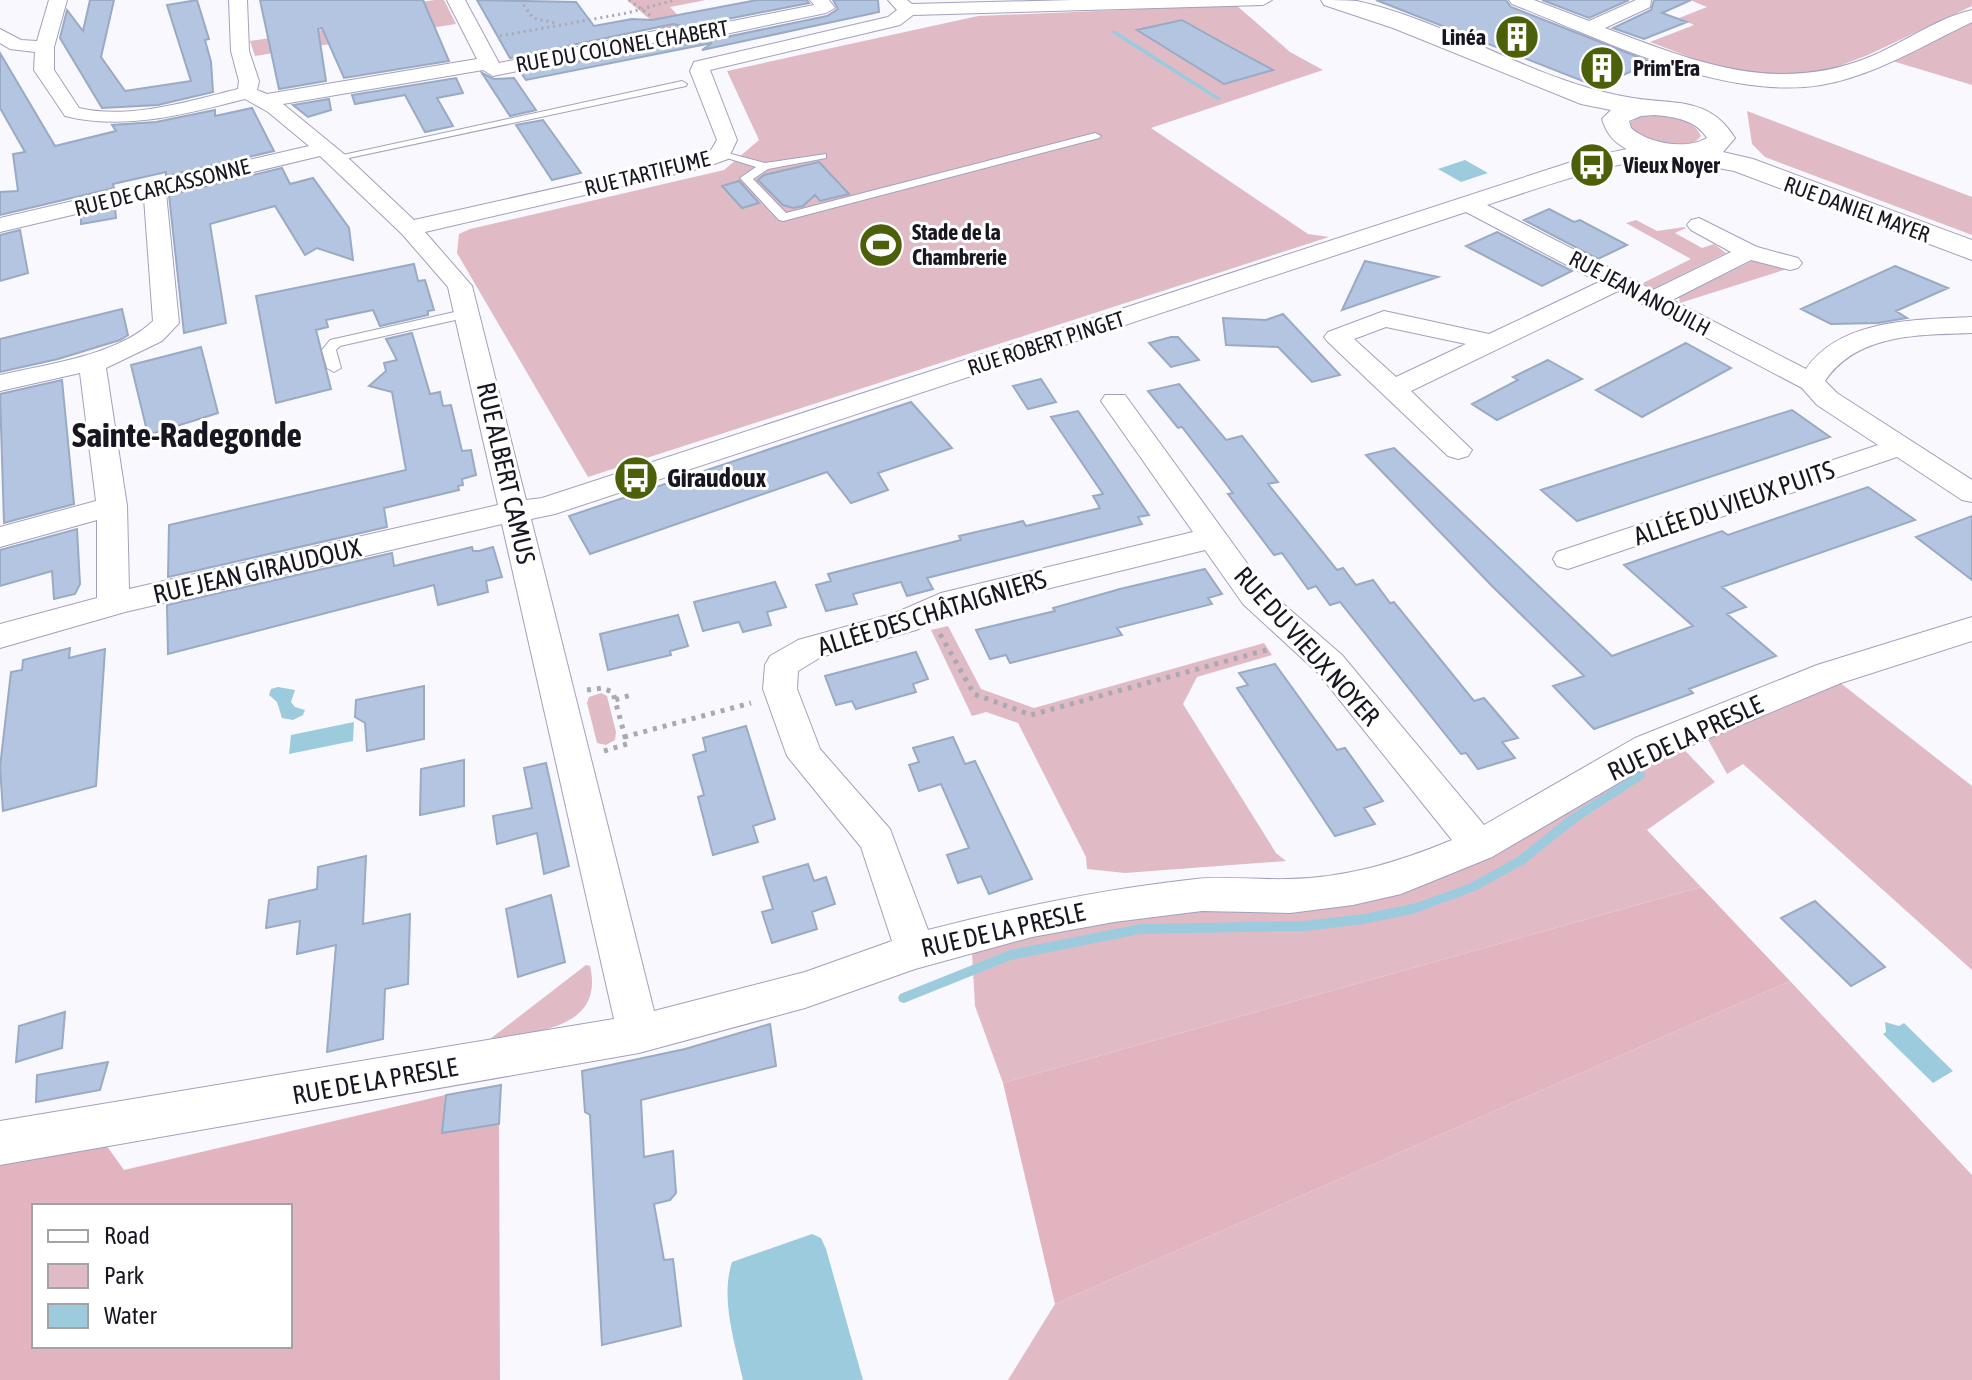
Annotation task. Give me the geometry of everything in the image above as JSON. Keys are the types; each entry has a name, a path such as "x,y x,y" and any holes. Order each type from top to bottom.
{"main road":[{"path":"1332,0 1401,23"},
{"path":"1350,0 1590,99 1672,109 1699,117 1719,131 1721,138 1692,150"},
{"path":"1590,99 1613,138"},
{"path":"1613,138 1626,110 1640,107"},
{"name":"RUE DANIEL MAYER","path":"1613,138 1692,150 1743,165 1968,250"}],"street":[{"path":"58,0 45,47 44,70 72,112 86,117 122,116 248,87 240,51 238,0"},
{"path":"456,0 489,63"},
{"name":"RUE DU COLONEL CHABERT","path":"268,100 489,63 493,70 674,33 687,36 826,8 819,0"},
{"path":"902,5 1263,0"},
{"path":"1518,0 1711,69 1752,79 1790,82 1821,79 1849,70 1972,15"},
{"path":"1591,27 1644,3"},
{"name":"RUE TARTIFUME","path":"410,228 688,166 720,154 727,140 700,71 701,66 894,21 902,5"},
{"path":"0,35 17,45 45,47"},
{"name":"RUE ALBERT CAMUS","path":"248,87 268,100 410,228 460,286 639,1034"},
{"name":"RUE ROBERT PINGET","path":"515,511 545,507 606,488 1576,168 1613,138"},
{"name":"RUE DE CARCASSONNE","path":"0,225 330,154"},
{"path":"0,383 100,357 151,339 166,323 155,190"},
{"name":"RUE JEAN ANOUILH","path":"1468,204 1811,382"},
{"path":"1699,225 1749,252 1790,263"},
{"path":"1652,300 1749,252"},
{"path":"1393,389 1618,282"},
{"path":"1458,450 1337,337 1384,319 1492,342"},
{"path":"1972,325 1895,331 1864,340 1836,354 1816,372 1811,382 1827,399 1972,493"},
{"path":"100,357 93,368 112,506 113,604"},
{"name":"RUE DU VIEUX NOYER","path":"1115,401 1254,596 1330,664 1479,846"},
{"name":"ALLÉE DU VIEUX PUITS","path":"1568,559 1900,447"},
{"path":"0,537 112,506"},
{"name":"RUE JEAN GIRAUDOUX","path":"0,636 113,604 515,511"},
{"name":"ALLÉE DES CHÂTAIGNIERS","path":"782,694 782,665 810,648 905,622 952,601 1212,538"},
{"name":"RUE DE LA PRESLE","path":"0,1143 639,1034 805,990 915,951 1032,920 1114,905 1202,895 1290,896 1353,889 1401,878 1479,846 1648,748 1829,674 1972,629"},
{"path":"782,694 805,756 877,840 915,951"}],"lane":[{"path":"330,154 682,84"},
{"path":"822,156 765,166 746,178 783,217 1095,136"},
{"path":"720,154 765,166"},
{"path":"334,368 329,350 335,343 468,313"}],"path":[{"path":"520,0 525,12 534,20 568,24 590,50"},
{"path":"477,40 675,0"},
{"path":"928,612 974,694 1031,715 1303,639"},
{"path":"624,737 782,694"},
{"path":"574,760 627,744 615,700 631,695"}],"green space":[{"path":"444,0 456,24 255,56 250,41 373,22 369,9"},
{"path":"627,0 706,0 670,7 689,27 665,32"},
{"path":"1690,0 1972,0 1972,6 1831,69 1771,78 1713,66 1650,42 1694,25 1679,18 1707,7"},
{"name":"Stade de la Chambrerie","path":"1236,5 1290,52 1323,70 1151,128 1308,234 1329,237 588,477 457,253 459,234 470,229 724,170 759,140 727,71 978,16"},
{"path":"1972,20 1972,85 1889,60"},
{"path":"1747,111 1972,197 1972,235 1765,157 1752,144"},
{"path":"1658,115 1684,120 1701,136 1685,146 1655,142 1630,129 1629,123 1641,116"},
{"path":"1636,220 1657,231 1684,227 1675,233 1702,248 1714,244 1726,253 1653,289 1643,283 1691,259 1626,223"},
{"path":"1754,260 1787,269 1680,303 1679,297"},
{"path":"948,626 981,689 1034,708 1264,643 1272,655 1197,677 1183,704 1276,853 1286,861 1125,873 1087,869 1086,857 1018,723 986,712 972,716 931,630"},
{"path":"1829,674 1972,786 1972,970 1743,764 1727,774 1701,727"},
{"path":"601,693 607,696 616,732 615,740 606,745 597,743 587,703 589,697"},
{"path":"1673,738 1715,782 1647,830 1701,887 1003,1083 975,1006 971,935 1353,889"},
{"path":"586,965 590,966 592,987 587,1003 577,1015 562,1024 527,1034 490,1039"},
{"path":"1790,981 1972,1175 1972,1380 1008,1380 1055,1304"}],"shaded area":[{"path":"1701,887 1790,981 1055,1304 1003,1083"},
{"path":"445,1095 442,1133 499,1124 500,1380 0,1380 0,1143 93,1127 124,1170"}],"water":[{"path":"1465,160 1488,173 1461,182 1438,169"},
{"path":"271,689 295,690 291,702 305,710 303,715 293,720 282,718 277,702 269,695"},
{"path":"354,722 353,741 289,754 291,735"},
{"path":"1885,1022 1899,1026 1904,1023 1953,1071 1933,1083 1883,1034 1886,1032"},
{"path":"812,1234 821,1238 826,1249 863,1380 743,1380 728,1306 732,1262"}],"building":[{"path":"90,0 114,0 101,57 125,91 191,81 167,5 197,0 209,39 205,40 211,62 213,92 158,105 102,108 60,38 67,10 83,31"},
{"path":"260,0 423,0 449,61 344,78 322,28 318,29 326,81 279,89"},
{"path":"477,0 576,2 594,26 632,19 652,20 757,0 807,0 809,3 687,27 673,24 510,58"},
{"path":"833,0 878,0 879,12 702,50 712,43 526,80 521,73 674,42 688,45 827,16 838,9"},
{"path":"1376,0 1506,0 1511,7 1651,62 1598,87"},
{"path":"1542,0 1629,0 1589,18"},
{"path":"1654,0 1691,0 1662,13 1687,22 1644,39 1613,28 1651,10"},
{"path":"1182,20 1273,70 1224,84 1137,30"},
{"path":"0,53 55,146 116,131 112,125 156,122 215,110 215,116 252,108 274,151 166,176 166,172 113,184 114,188 0,215 0,192 18,191 13,154 25,152 0,108"},
{"path":"482,73 494,79 514,78 536,110 510,116"},
{"path":"456,78 463,93 437,98 453,126 425,132 405,95 355,104 352,95"},
{"path":"329,99 331,110 308,117 293,105"},
{"path":"543,120 581,173 552,180 516,125"},
{"path":"819,162 849,194 820,201 815,195 803,206 793,208 783,205 758,180 764,175"},
{"path":"282,168 290,184 313,178 349,228 353,260 317,248 305,255 275,206 210,224 226,323 184,333 169,195"},
{"path":"739,181 759,203 742,208 722,186"},
{"path":"115,208 116,218 81,224 81,216"},
{"path":"1549,209 1574,222 1580,220 1627,245 1598,259 1524,220"},
{"path":"20,230 28,273 0,281 0,235"},
{"path":"1497,232 1572,271 1542,286 1466,246"},
{"path":"1365,261 1438,277 1342,310"},
{"path":"414,264 418,281 425,280 434,310 428,311 428,315 380,326 373,310 326,320 328,327 316,330 331,389 276,403 256,296"},
{"path":"1895,266 1948,288 1896,311 1907,318 1878,323 1831,324 1801,309"},
{"path":"122,309 128,335 120,340 0,372 0,339"},
{"path":"1283,314 1340,375 1312,382 1278,347 1226,345 1223,318 1266,320"},
{"path":"412,333 430,394 440,392 443,406 451,405 462,451 471,450 476,475 462,479 463,485 458,486 459,490 384,508 387,527 168,577 169,525 406,470 392,392 369,386 386,371 384,363 397,360 386,339"},
{"path":"1178,337 1199,360 1171,367 1149,343"},
{"path":"1686,343 1731,368 1642,417 1596,390"},
{"path":"201,347 218,413 148,435 131,365"},
{"path":"1548,360 1582,379 1497,420 1472,404 1518,380 1513,377"},
{"path":"1041,379 1056,402 1028,409 1013,386"},
{"path":"62,380 74,504 4,523 0,394"},
{"path":"1179,384 1226,440 1242,436 1278,482 1268,484 1337,570 1343,568 1356,585 1373,580 1474,701 1484,698 1518,738 1502,742 1515,758 1478,769 1466,753 1461,754 1340,602 1330,605 1316,586 1308,589 1282,553 1274,555 1228,494 1233,493 1182,427 1178,428 1148,391"},
{"path":"911,402 952,448 878,473 888,490 851,503 827,472 590,554 569,516"},
{"path":"1792,410 1830,437 1577,521 1541,490"},
{"path":"1078,411 1149,515 1138,517 1142,524 927,578 933,589 907,596 901,582 853,594 857,604 826,611 816,585 831,581 828,574 961,540 959,536 1023,521 1026,526 1100,508 1093,496 1103,494 1051,417"},
{"path":"1394,448 1612,656 1693,626 1624,565 1722,531 1728,535 1868,487 1915,520 1722,587 1746,607 1727,614 1776,656 1689,689 1693,693 1594,729 1553,686 1584,676 1366,455"},
{"path":"1972,516 1972,580 1916,537"},
{"path":"77,529 80,584 75,594 54,599 52,571 0,586 0,550"},
{"path":"472,547 473,551 479,551 493,547 502,577 486,581 488,592 438,605 434,585 168,654 167,605 392,553 394,566"},
{"path":"1205,569 1222,594 1208,598 1212,604 1117,628 1122,635 1010,663 1006,655 990,659 976,630 1055,611 1053,608 1120,589"},
{"path":"775,582 786,607 767,612 771,625 743,632 739,622 703,631 694,602"},
{"path":"678,615 688,646 670,651 671,655 608,670 600,634"},
{"path":"70,648 69,658 105,649 96,786 3,811 0,767 11,672 22,670 23,660"},
{"path":"916,652 928,679 913,684 916,692 856,709 852,701 836,705 825,676"},
{"path":"1275,664 1337,750 1345,748 1383,801 1364,808 1375,824 1335,836 1237,688 1248,685 1239,673"},
{"path":"424,686 424,739 367,751 365,723 355,717 356,700"},
{"path":"746,726 775,819 753,826 758,842 713,855 698,797 704,795 693,755 706,751 703,738"},
{"path":"953,737 965,764 975,761 1032,879 989,894 981,876 958,883 947,855 969,848 941,784 919,791 909,765 919,762 913,748"},
{"path":"464,760 464,806 420,815 421,769"},
{"path":"546,763 569,866 544,874 537,833 497,844 493,816 532,808 524,768"},
{"path":"366,856 363,924 410,914 408,984 385,989 383,1039 327,1052 336,945 297,954 300,921 266,928 269,900 317,889 318,867"},
{"path":"808,864 814,881 826,877 835,904 812,912 817,929 772,943 762,912 773,909 763,877"},
{"path":"551,895 565,962 518,977 506,909"},
{"path":"1815,901 1885,967 1851,986 1781,918"},
{"path":"65,1012 62,1048 16,1062 19,1026"},
{"path":"770,1024 776,1066 641,1100 644,1157 673,1151 676,1193 670,1200 654,1204 664,1260 673,1259 681,1326 602,1345 590,1115 585,1112 582,1071 685,1049"},
{"path":"108,1062 100,1090 36,1102 37,1075"},
{"path":"501,1085 499,1124 442,1133 446,1095"}],"waterway":[{"path":"1114,32 1219,99"},
{"path":"904,998 1010,955 1140,929 1304,926 1364,919 1416,908 1473,887 1520,861 1574,818 1640,775"}],"place":[{"name":"Linéa","path":"1517,37"},
{"name":"Prim'Era","path":"1602,68"},
{"name":"Vieux Noyer","path":"1592,165"},
{"name":"Stade de la Chambrerie","path":"881,245"},
{"name":"Giraudoux","path":"636,478"}],"district":[{"name":"Sainte-Radegonde","path":"187,435"}]}
